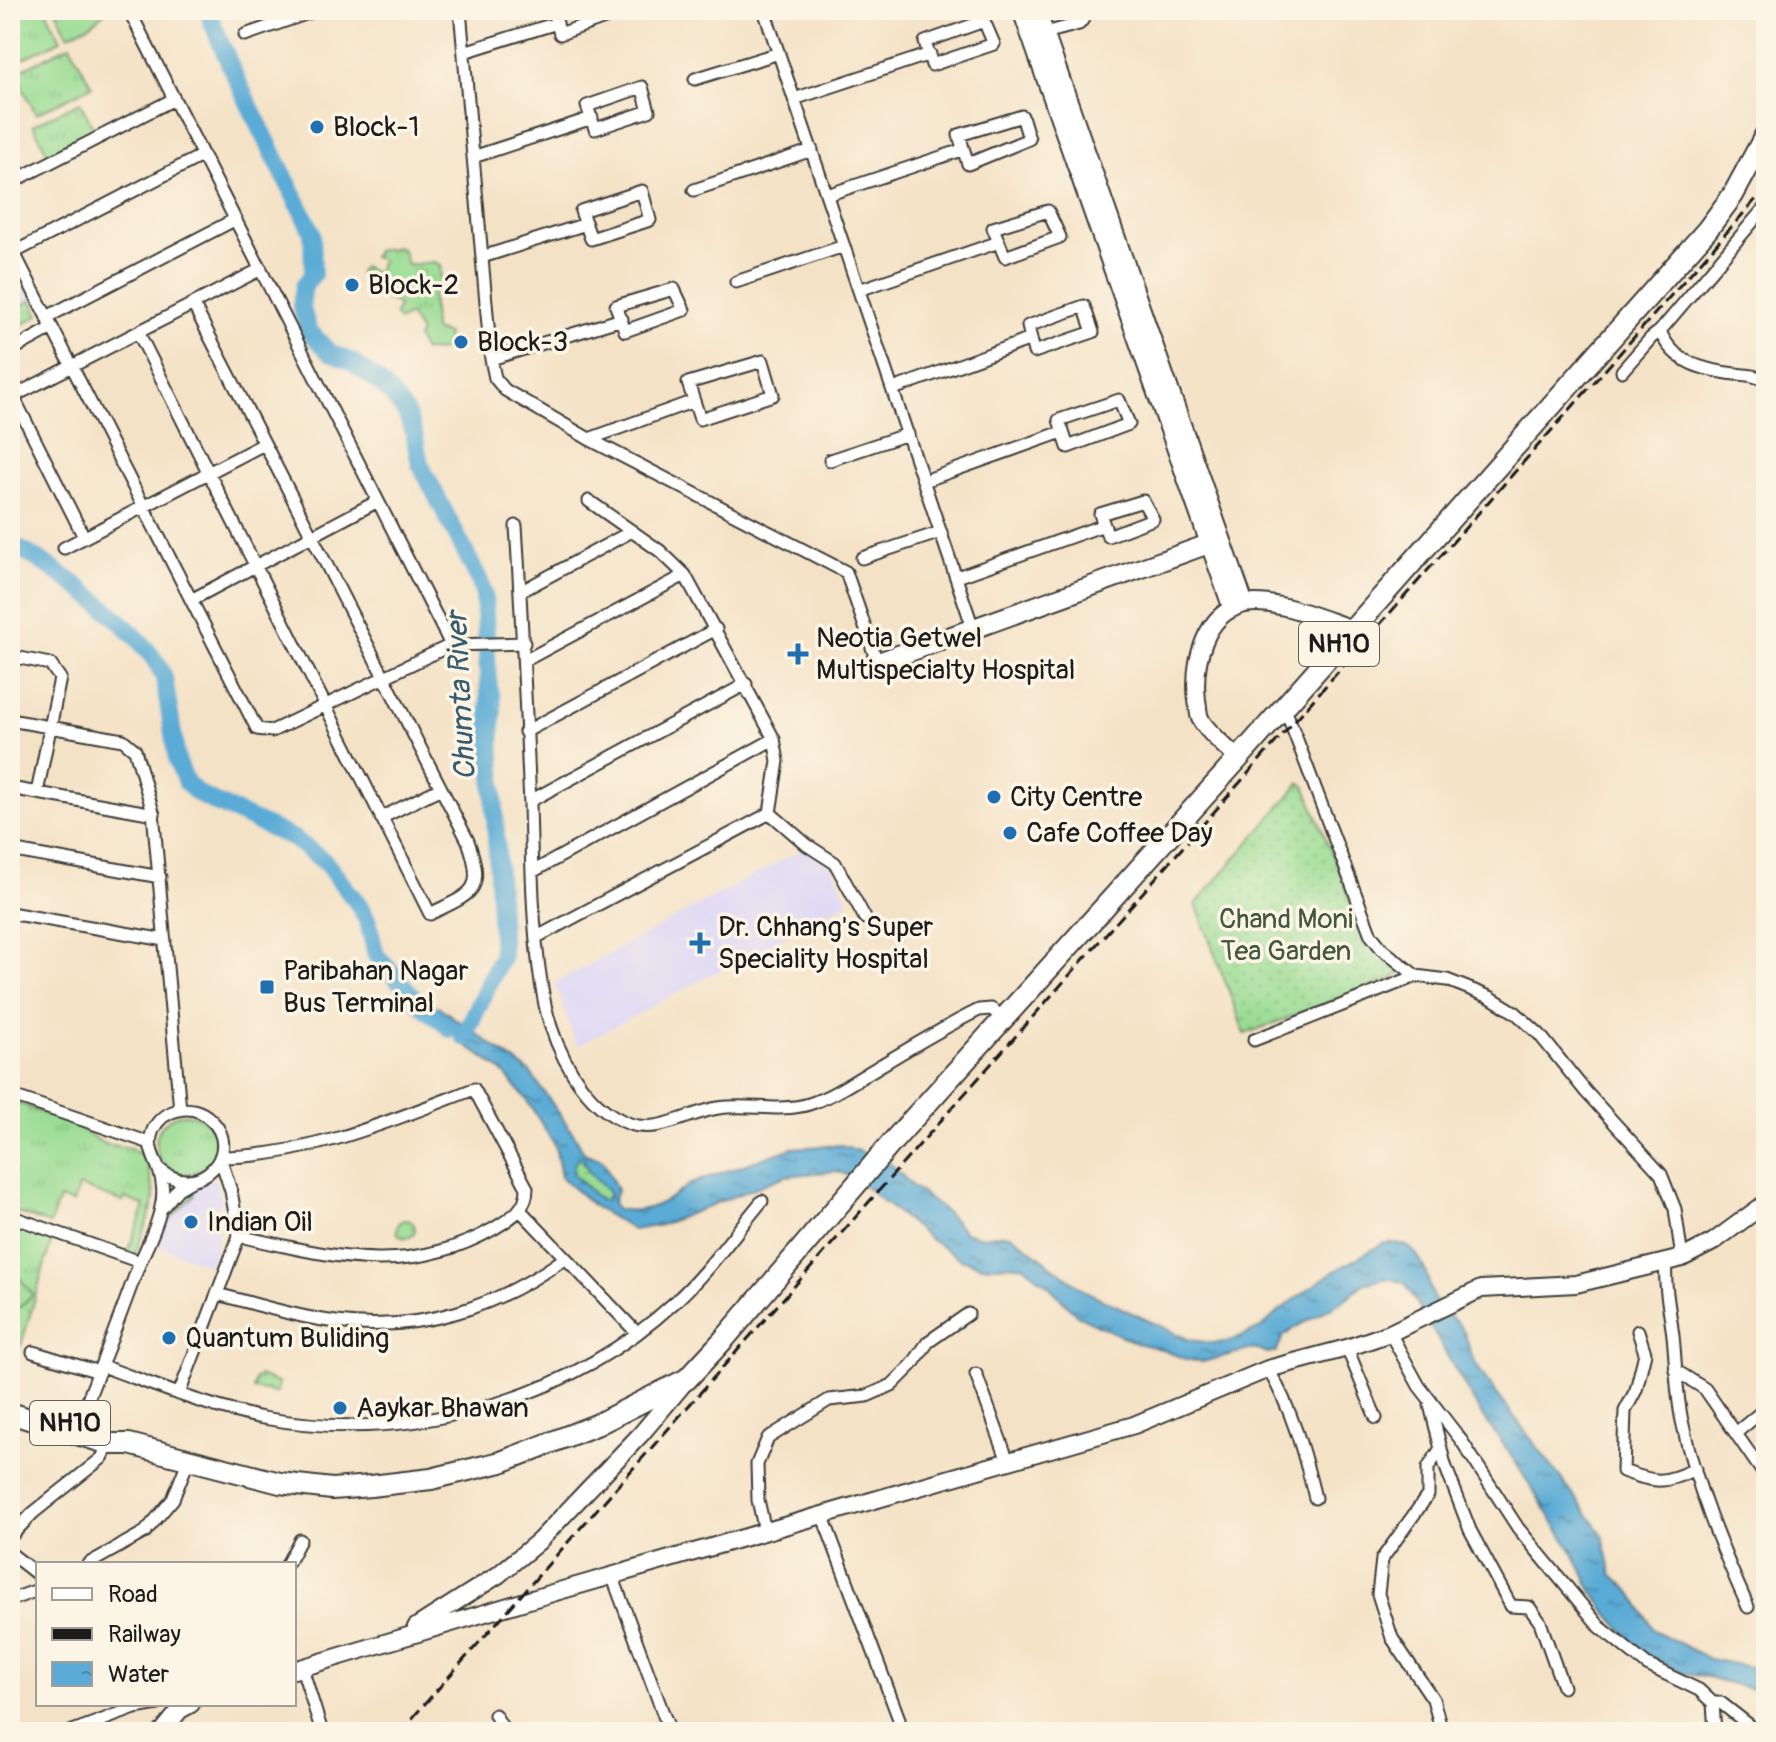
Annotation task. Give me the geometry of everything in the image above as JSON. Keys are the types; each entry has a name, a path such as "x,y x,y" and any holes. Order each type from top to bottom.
{"highway":[{"name":"NH10","path":"10,1404 121,1438 119,1444 280,1483 332,1489 431,1479 501,1462 637,1406 687,1379 894,1140 1238,759 1707,230 1733,195 1766,134"},
{"path":"10,1413 119,1444"}],"street":[{"path":"129,10 451,645"},
{"path":"245,35 317,10"},
{"path":"460,10 495,378 501,386 589,439 846,572 876,659 871,661 874,668 1216,542"},
{"path":"553,10 560,34 616,14 614,10"},
{"path":"764,10 973,629"},
{"path":"1021,10 1239,607"},
{"path":"1040,20 1061,10"},
{"path":"1040,20 1079,24 1083,19 1082,10"},
{"path":"1040,20 1216,542"},
{"path":"984,21 994,44 932,65 930,54 925,42 984,21"},
{"path":"464,52 557,23"},
{"path":"695,79 779,53"},
{"path":"794,99 930,54"},
{"path":"642,87 649,111 595,129 592,118 587,106 642,87"},
{"path":"10,183 174,99"},
{"path":"1022,116 1029,139 968,164 962,150 959,135 1022,116"},
{"path":"473,157 592,118"},
{"path":"694,190 812,150"},
{"path":"827,195 962,150"},
{"path":"203,155 11,250 257,729 272,731 451,645 524,643"},
{"path":"642,191 650,220 591,239 586,224 581,211 642,191"},
{"path":"1622,371 1766,206"},
{"path":"1048,211 1060,237 1005,257 999,242 993,228 1048,211"},
{"path":"10,351 50,322 236,219"},
{"path":"482,257 586,224"},
{"path":"859,290 999,242"},
{"path":"736,282 844,246"},
{"path":"84,537 11,397 261,269"},
{"path":"674,289 684,310 625,331 622,319 616,306 674,289"},
{"path":"138,332 430,914 470,893 475,881 468,841 193,304"},
{"path":"1084,306 1093,332 1034,352 1031,339 1028,326 1084,306"},
{"path":"491,359 622,319"},
{"path":"1660,331 1667,347 1681,359 1714,372 1758,376 1766,381"},
{"path":"893,389 1031,339"},
{"path":"763,361 773,395 700,419 694,401 688,383 763,361"},
{"path":"1119,400 1129,424 1068,447 1062,432 1059,420 1119,400"},
{"path":"589,439 694,401"},
{"path":"924,481 1062,432"},
{"path":"830,460 908,434"},
{"path":"64,548 264,444"},
{"path":"191,600 378,501"},
{"path":"589,501 632,531 685,575 774,739 778,761 770,813"},
{"path":"957,577 1104,525"},
{"path":"516,526 524,643 532,872 545,1004 575,1077 592,1098 632,1125 650,1126 717,1108 806,1105 835,1092 979,1010 991,1009 1005,1018"},
{"path":"520,592 632,531"},
{"path":"862,558 941,532"},
{"path":"524,661 685,575"},
{"path":"1238,759 1200,720 1195,676 1208,634 1239,607 1261,604 1353,629"},
{"path":"525,732 716,629"},
{"path":"10,656 50,664 58,672 60,682 37,793"},
{"path":"530,801 746,684"},
{"path":"1284,706 1366,927 1382,949 1416,976 1462,985 1516,1013 1539,1034 1586,1092 1661,1174 1675,1209 1674,1260 1664,1288 1673,1335 1682,1421 1715,1531 1748,1607"},
{"path":"10,720 128,741 138,757 154,814 180,1110"},
{"path":"532,872 774,739"},
{"path":"10,788 154,814"},
{"path":"381,818 439,789"},
{"path":"770,813 807,845 832,859 865,918"},
{"path":"537,937 770,813"},
{"path":"10,850 160,877"},
{"path":"10,913 165,940"},
{"path":"1254,1040 1416,976"},
{"path":"220,1157 249,1157 317,1144 383,1124 474,1089 526,1183 526,1199 520,1210 503,1224 472,1240 405,1259 340,1258 239,1236"},
{"path":"10,1095 150,1143"},
{"path":"179,1394 239,1236 220,1157 221,1137 216,1125 200,1112 180,1110 161,1119 153,1130 150,1143 152,1157 159,1169 174,1179 193,1180"},
{"path":"78,1425 161,1208 178,1189 206,1175 220,1157"},
{"path":"159,1169 161,1208"},
{"path":"33,1352 100,1369 239,1413 290,1422 341,1426 418,1421 470,1411 520,1396 592,1362 637,1333 678,1300 762,1201"},
{"path":"322,1732 298,1669 1134,1425 1268,1369 1390,1333 1481,1289 1576,1284 1674,1260 1713,1242 1766,1203"},
{"path":"520,1210 637,1333"},
{"path":"10,1216 140,1262"},
{"path":"217,1294 337,1322 416,1322 455,1314 493,1300 529,1282 565,1258"},
{"path":"765,1531 758,1500 757,1464 768,1438 829,1400 867,1396 892,1385 912,1365 928,1342 968,1314"},
{"path":"1638,1331 1645,1353 1636,1390 1625,1411 1623,1471 1647,1479 1671,1481 1695,1469"},
{"path":"1390,1333 1428,1398 1461,1440 1518,1528 1600,1627 1647,1665 1699,1690 1713,1703 1721,1703 1758,1732"},
{"path":"1347,1348 1376,1418"},
{"path":"1268,1369 1282,1393 1302,1446 1315,1498"},
{"path":"1675,1370 1705,1389 1766,1477"},
{"path":"976,1374 1008,1461"},
{"path":"398,1639 498,1575 539,1541 641,1434 687,1379"},
{"path":"1428,1398 1441,1448 1470,1530 1511,1606 1529,1607 1540,1622 1563,1687"},
{"path":"1737,1432 1766,1408"},
{"path":"10,1537 33,1513 119,1444"},
{"path":"1441,1448 1428,1468 1428,1495 1382,1559 1378,1594 1392,1638 1433,1699 1442,1732"},
{"path":"92,1562 145,1532 173,1499 188,1461"},
{"path":"822,1514 899,1719"},
{"path":"288,1562 300,1540"},
{"path":"10,1553 36,1573"},
{"path":"612,1575 670,1729 656,1732"},
{"path":"10,1600 36,1591"},
{"path":"1713,1703 1715,1732"},
{"path":"70,1732 117,1709 142,1706"},
{"path":"162,1732 180,1710 187,1706"},
{"path":"495,1715 505,1732"}],"shaded area":[{"path":"10,260 39,315 10,332"},
{"name":"Dr. Chhang's Super Speciality Hospital","path":"803,849 833,868 848,902 577,1046 555,983"},
{"name":"Indian Oil","path":"215,1177 222,1203 214,1210 219,1230 212,1266 156,1246 166,1215 195,1187"}],"green space":[{"path":"29,10 46,10 61,40 20,60 10,41 10,20"},
{"path":"56,10 107,10 90,25 68,35"},
{"path":"70,45 92,86 36,114 15,73"},
{"path":"80,102 96,133 49,156 33,125"},
{"path":"397,247 403,250 407,265 435,262 440,265 442,287 432,291 434,330 447,334 446,350 424,351 417,339 420,332 409,315 399,321 395,315 399,305 369,290 374,279 359,273 362,267 377,272 382,260 373,257 376,251"},
{"path":"32,300 39,315 20,326 14,310"},
{"name":"Chand Moni Tea Garden","path":"1300,783 1305,786 1365,937 1401,973 1245,1034 1196,904"},
{"path":"10,1099 81,1129 104,1144 131,1148 142,1156 154,1194 135,1255 127,1253 145,1206 125,1198 123,1202 79,1186 73,1203 59,1199 50,1224 10,1210"},
{"path":"186,1114 207,1123 216,1144 207,1165 186,1174 165,1165 156,1144 165,1123"},
{"path":"581,1157 589,1172 610,1194 605,1200 600,1200 574,1175 574,1163"},
{"path":"188,1189 194,1195 169,1220 163,1213"},
{"path":"10,1220 53,1236 21,1346 10,1330 10,1315 33,1295 10,1266"},
{"path":"406,1220 415,1229 406,1238 397,1229"},
{"path":"10,1266 33,1295 10,1315"},
{"path":"259,1376 278,1383 277,1393 253,1389"}],"water":[{"path":"439,1007 530,1072 584,1153 603,1160 617,1190 613,1202 616,1209 637,1210 656,1206 690,1184 792,1148 842,1145 889,1162 965,1232 982,1237 1013,1236 1085,1291 1190,1340 1212,1343 1227,1342 1261,1328 1331,1273 1384,1243 1407,1247 1420,1260 1437,1305 1463,1330 1481,1373 1596,1525 1603,1536 1612,1574 1632,1593 1654,1630 1709,1659 1766,1670 1766,1693 1684,1674 1639,1650 1591,1589 1573,1552 1484,1419 1405,1283 1389,1278 1363,1284 1343,1301 1294,1328 1283,1337 1276,1352 1253,1349 1202,1362 1136,1343 1077,1315 1023,1265 982,1266 961,1259 931,1240 854,1178 837,1171 785,1176 661,1225 633,1230 595,1207 561,1177 555,1145 526,1099 502,1071 427,1017","holes":["579,1158 583,1159 589,1172 608,1191 605,1200 600,1200 574,1175 573,1166"]}],"waterway":[{"name":"Chumta River","path":"207,10 233,72 312,232 313,274 304,286 301,306 309,331 329,352 352,362 376,380 406,413 420,464 479,579 484,595 502,955 464,1037"},
{"path":"10,544 74,583 138,639 164,677 177,760 186,782 197,793 294,839 325,862 359,905 368,922 376,955 418,1002 451,1029"},
{"path":"489,671 500,703 501,775 492,788"}],"railway":[{"path":"400,1732 1766,188"}],"place":[{"name":"Block-1","path":"317,127"},
{"name":"Block-2","path":"352,285"},
{"name":"Block-3","path":"461,342"},
{"name":"Neotia Getwel Multispecialty Hospital","path":"798,654"},
{"name":"City Centre","path":"994,797"},
{"name":"Cafe Coffee Day","path":"1010,833"},
{"name":"Dr. Chhang's Super Speciality Hospital","path":"700,943"},
{"name":"Paribahan Nagar Bus Terminal","path":"267,987"},
{"name":"Indian Oil","path":"191,1222"},
{"name":"Quantum Buliding","path":"169,1338"},
{"name":"Aaykar Bhawan","path":"340,1408"}]}
